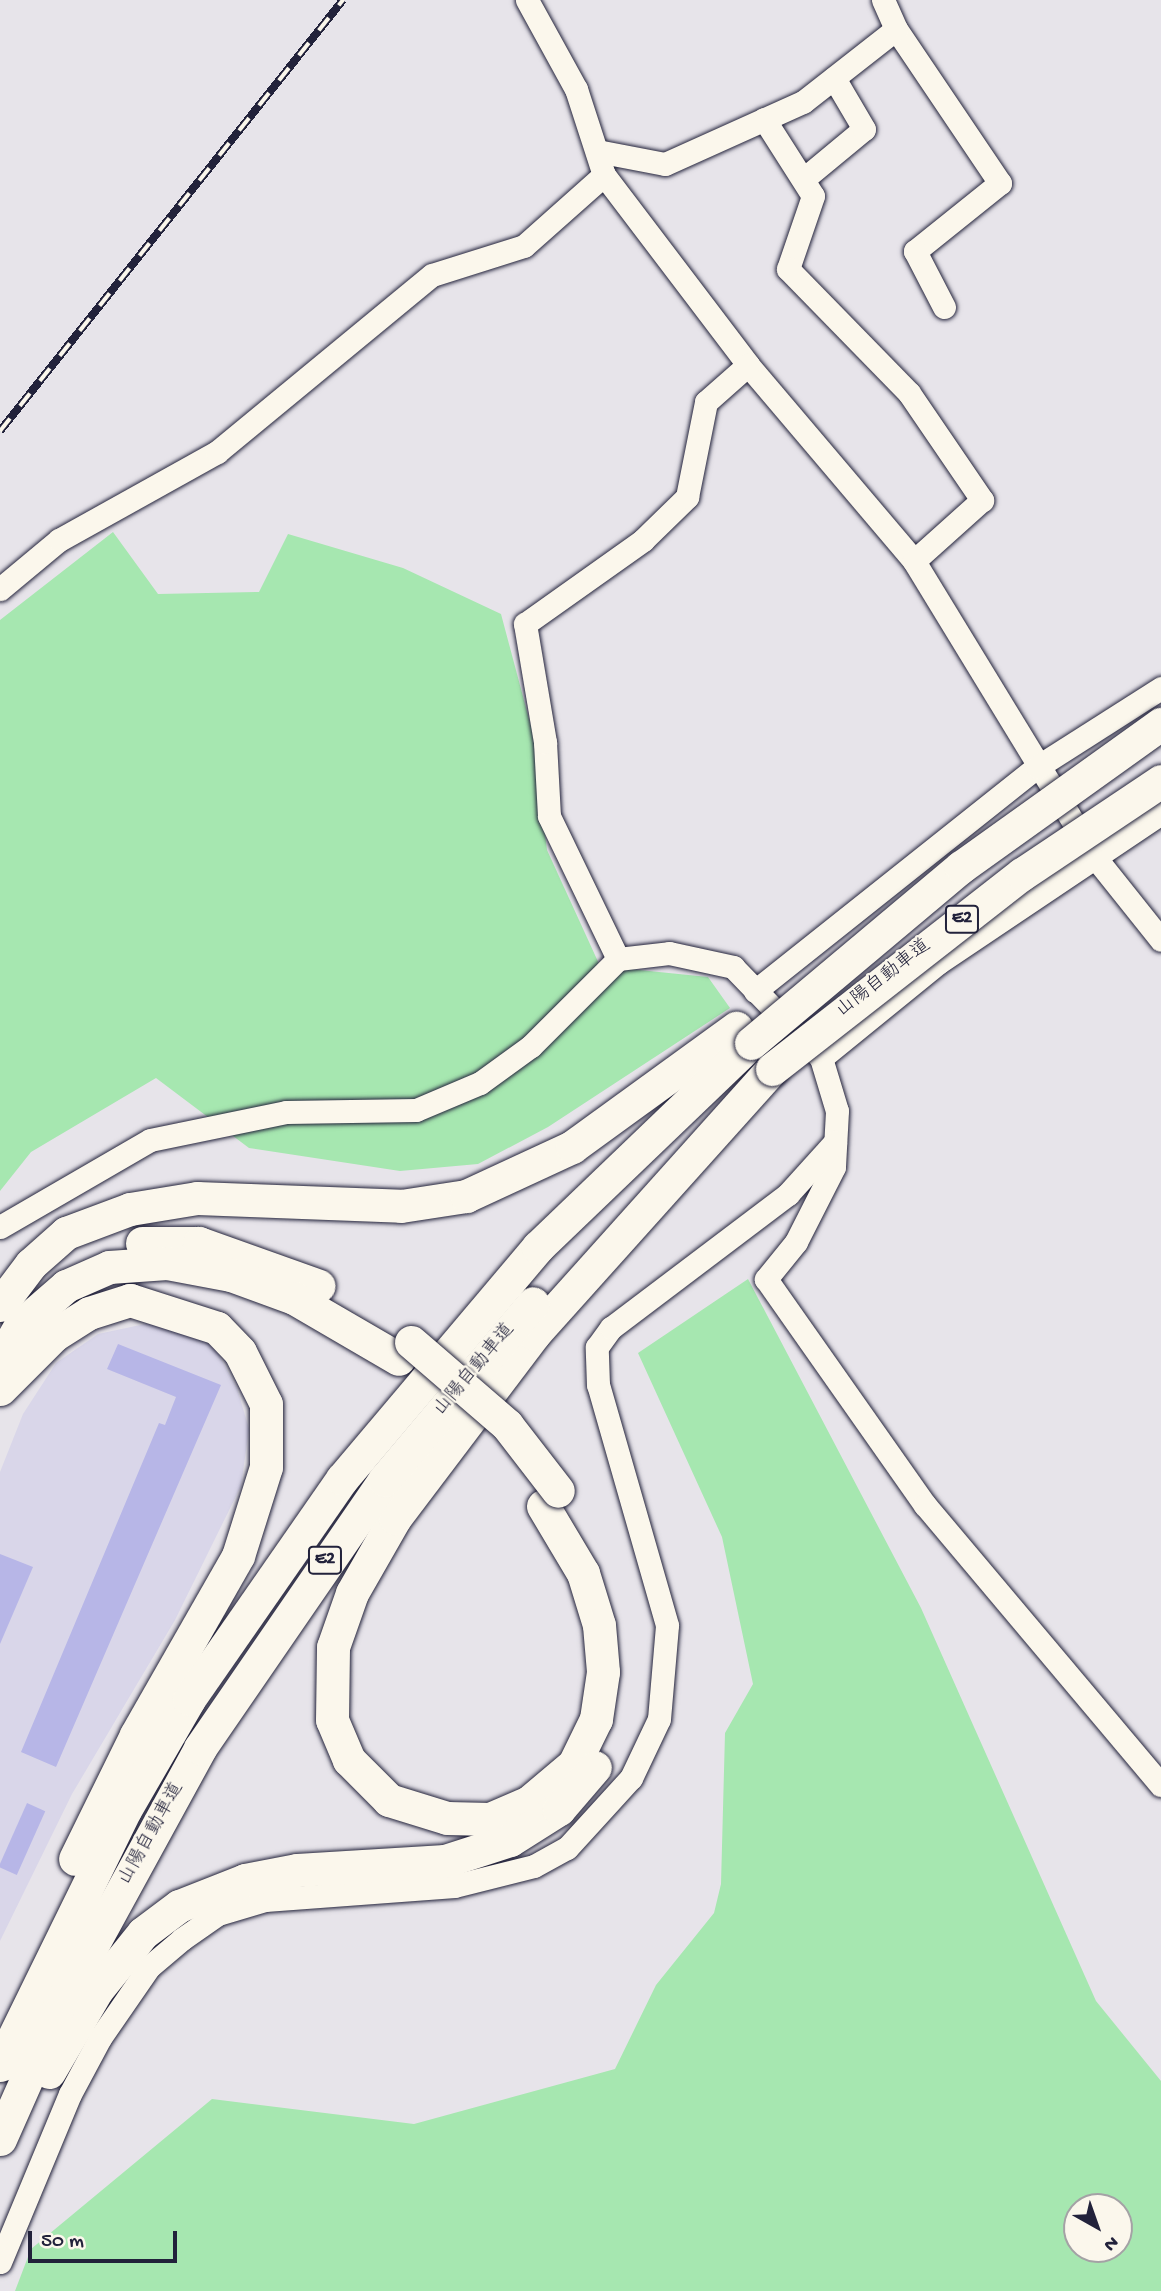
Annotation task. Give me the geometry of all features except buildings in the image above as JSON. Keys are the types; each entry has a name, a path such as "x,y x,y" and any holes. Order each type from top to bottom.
{"highway":[{"path":"2,1302 66,1233 130,1209 197,1198 401,1206 466,1196 572,1147 743,1035 961,867 1161,724"},
{"name":"山陽自動車道","path":"0,2140 59,2006 119,1891 200,1748 303,1591 384,1480 575,1256 772,1069 1022,874 1161,780"},
{"name":"山陽自動車道","path":"0,2065 66,1924 176,1721 342,1479 538,1247 743,1035"},
{"path":"550,1498 583,1573 599,1625 603,1672 596,1719 574,1764 529,1802 490,1819 447,1818 389,1800 349,1760 332,1720 333,1647 352,1593 396,1518 534,1335 772,1069"},
{"path":"0,2140 97,1990 143,1933 179,1906 245,1880 297,1870 445,1861 510,1840 559,1809 590,1774 623,1699 622,1637 603,1569 550,1498 405,1350 345,1298 272,1265 199,1243 124,1243 81,1255 2,1302"},
{"path":"0,1361 20,1326 66,1286 109,1267 167,1263 231,1275 294,1298 405,1350"},
{"path":"0,1389 54,1335 89,1313 130,1300 217,1328 258,1380 269,1433 258,1502 238,1556 135,1735 0,2024"}],"street":[{"path":"527,0 555,41 604,175 748,365 914,561 1037,767 1094,856 1161,940"},
{"path":"883,0 896,29 1000,183 915,251 944,307"},
{"path":"597,151 665,164 803,102 896,29"},
{"path":"806,177 864,129 834,78"},
{"path":"764,120 806,177 813,196 788,269 909,393 982,499 914,561"},
{"path":"0,589 59,540 217,452 432,275 524,246 604,175"},
{"path":"618,959 549,816 545,743 525,624 679,507 687,497 706,402 748,365"},
{"path":"755,990 1037,767 1161,688"},
{"path":"821,1058 938,963 1161,813"},
{"path":"0,1227 149,1140 286,1112 416,1110 480,1083 531,1046 618,959 702,956 733,968 821,1058 837,1111 834,1167 816,1209 766,1279 925,1505 1161,1785"},
{"path":"0,2262 70,2094 100,2038 149,1967 182,1939 218,1914 265,1900 454,1886 534,1866 567,1848 631,1778 659,1719 667,1625 598,1385 597,1348 611,1328 788,1194 835,1142"}],"shaded area":[{"path":"145,1324 186,1327 216,1350 237,1388 249,1429 241,1486 175,1620 72,1794 0,1941 0,1472 23,1414 56,1363 98,1334"}],"green space":[{"path":"113,532 158,594 259,592 288,534 403,568 501,614 533,734 547,850 600,966 708,977 730,1008 548,1127 478,1164 400,1171 249,1148 156,1078 31,1152 0,1191 0,620"},
{"path":"748,1279 921,1608 1096,2001 1161,2081 1161,2291 15,2291 31,2249 212,2099 414,2124 615,2069 656,1985 714,1913 721,1884 725,1733 753,1684 722,1537 638,1353"}],"railway":[{"path":"0,431 343,0"}]}
